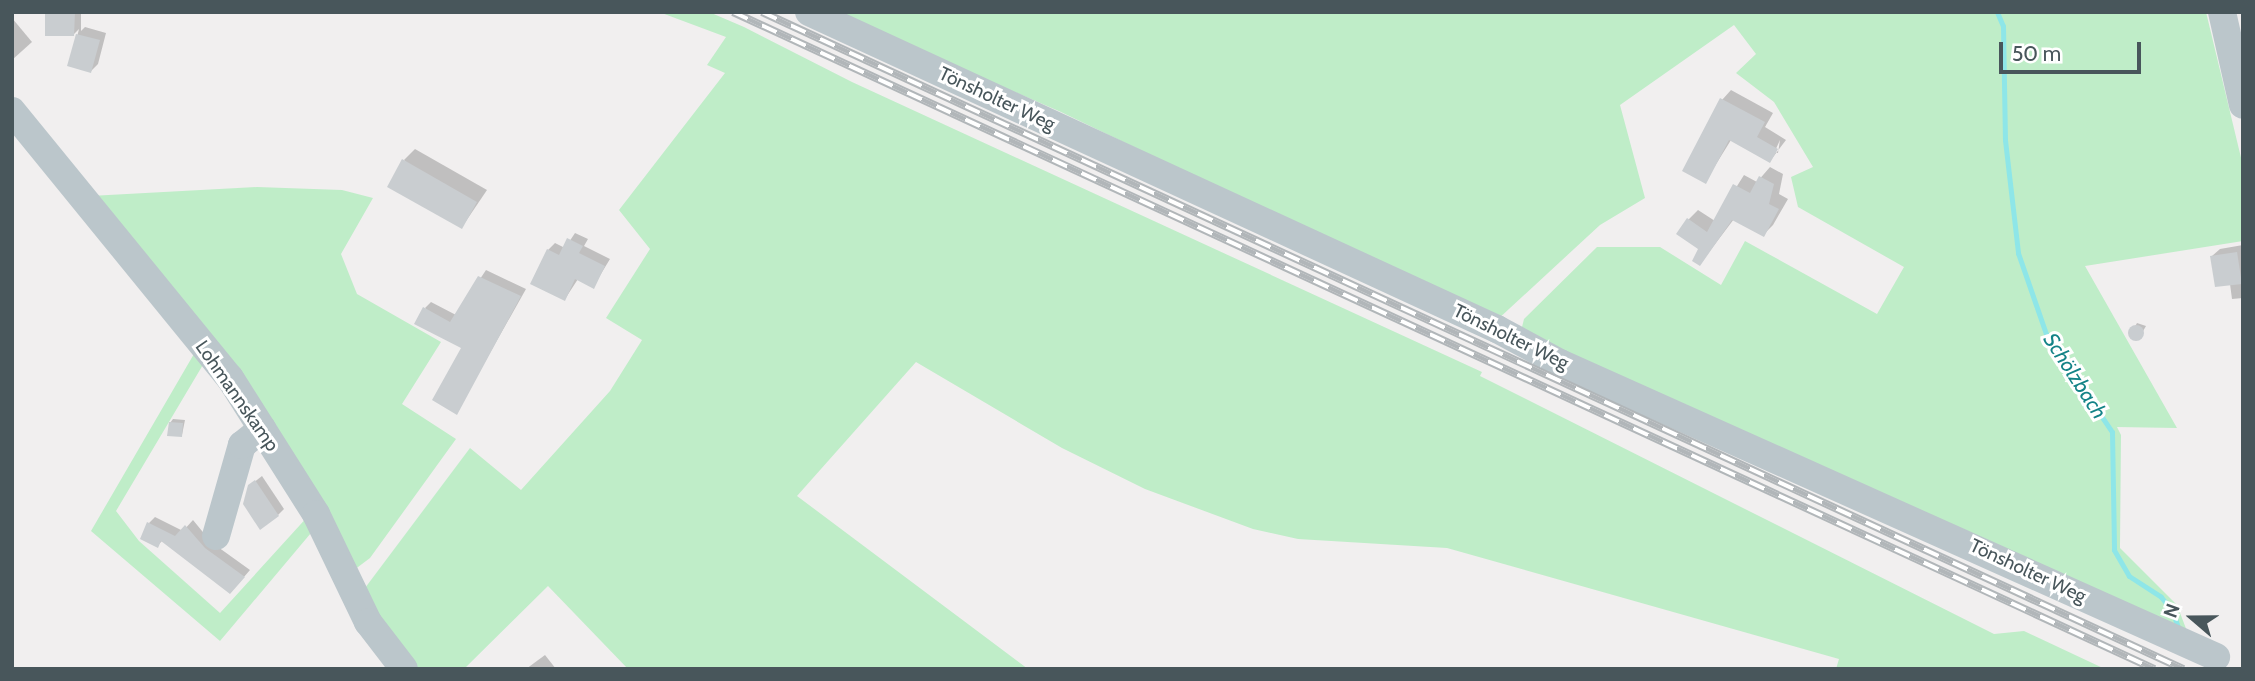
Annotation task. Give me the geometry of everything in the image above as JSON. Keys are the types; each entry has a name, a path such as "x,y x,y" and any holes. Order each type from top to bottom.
{"street":[{"name":"Tönsholter Weg","path":"809,12 1497,329 1560,363 2216,657"},
{"path":"2222,12 2243,105"},
{"name":"Lohmannskamp","path":"12,111 230,378 316,514 368,622 404,669"},
{"path":"216,536 242,445 262,429"}],"green space":[{"path":"659,12 709,12 744,27 852,82 1482,372 1480,376 1994,634 2024,631 2105,669 1836,669 1839,659 1447,548 1298,539 1253,529 1145,489 1062,448 916,362 797,496 1028,669 628,669 548,586 464,669 414,669 399,655 365,588 470,448 521,490 610,391 642,340 606,318 650,249 619,210 725,73 707,65 726,37"},
{"path":"830,12 2206,12 2243,166 2243,241 2085,266 2177,428 2117,427 2121,435 2120,548 2177,605 2190,639 1520,335 1524,319 1597,247 1660,247 1721,285 1745,241 1877,314 1904,267 1798,207 1791,177 1813,167 1774,102 1736,73 1756,54 1734,25 1620,105 1645,198 1600,225 1496,321 1061,112"},
{"path":"257,187 342,190 373,198 341,254 357,294 441,342 402,404 456,439 370,558 354,570 90,196"},
{"path":"198,347 207,358 116,511 139,541 220,613 310,514 316,527 220,641 91,531"}],"building":[{"path":"45,12 75,12 74,36 45,36"},
{"path":"76,34 100,40 91,73 67,66"},
{"path":"1720,98 1765,122 1757,137 1778,149 1770,163 1729,140 1706,184 1682,171"},
{"path":"402,159 477,202 462,229 387,187"},
{"path":"1759,176 1774,184 1769,204 1779,209 1764,237 1732,220 1700,266 1692,261 1698,249 1676,234 1687,218 1707,232 1733,184 1750,193"},
{"path":"567,238 583,246 579,253 605,266 594,289 575,279 565,301 530,284 547,249 559,255"},
{"path":"2237,252 2242,284 2215,287 2210,256"},
{"path":"478,276 521,296 457,415 432,400 461,348 414,324 423,307 450,322"},
{"path":"2133,325 2139,325 2144,333 2142,339 2133,341 2128,336 2128,330"},
{"path":"169,422 183,423 182,437 167,436"},
{"path":"255,480 279,516 260,530 243,504 248,485"},
{"path":"147,522 175,536 185,525 205,548 245,577 230,594 161,541 158,548 140,539"}],"waterway":[{"name":"Schölzbach","path":"1997,12 2003,26 2005,140 2018,253 2046,334 2112,432 2114,550 2129,576 2161,597 2172,610 2179,630"}],"railway":[{"path":"733,12 2154,669"},
{"path":"762,12 2183,669"}]}
